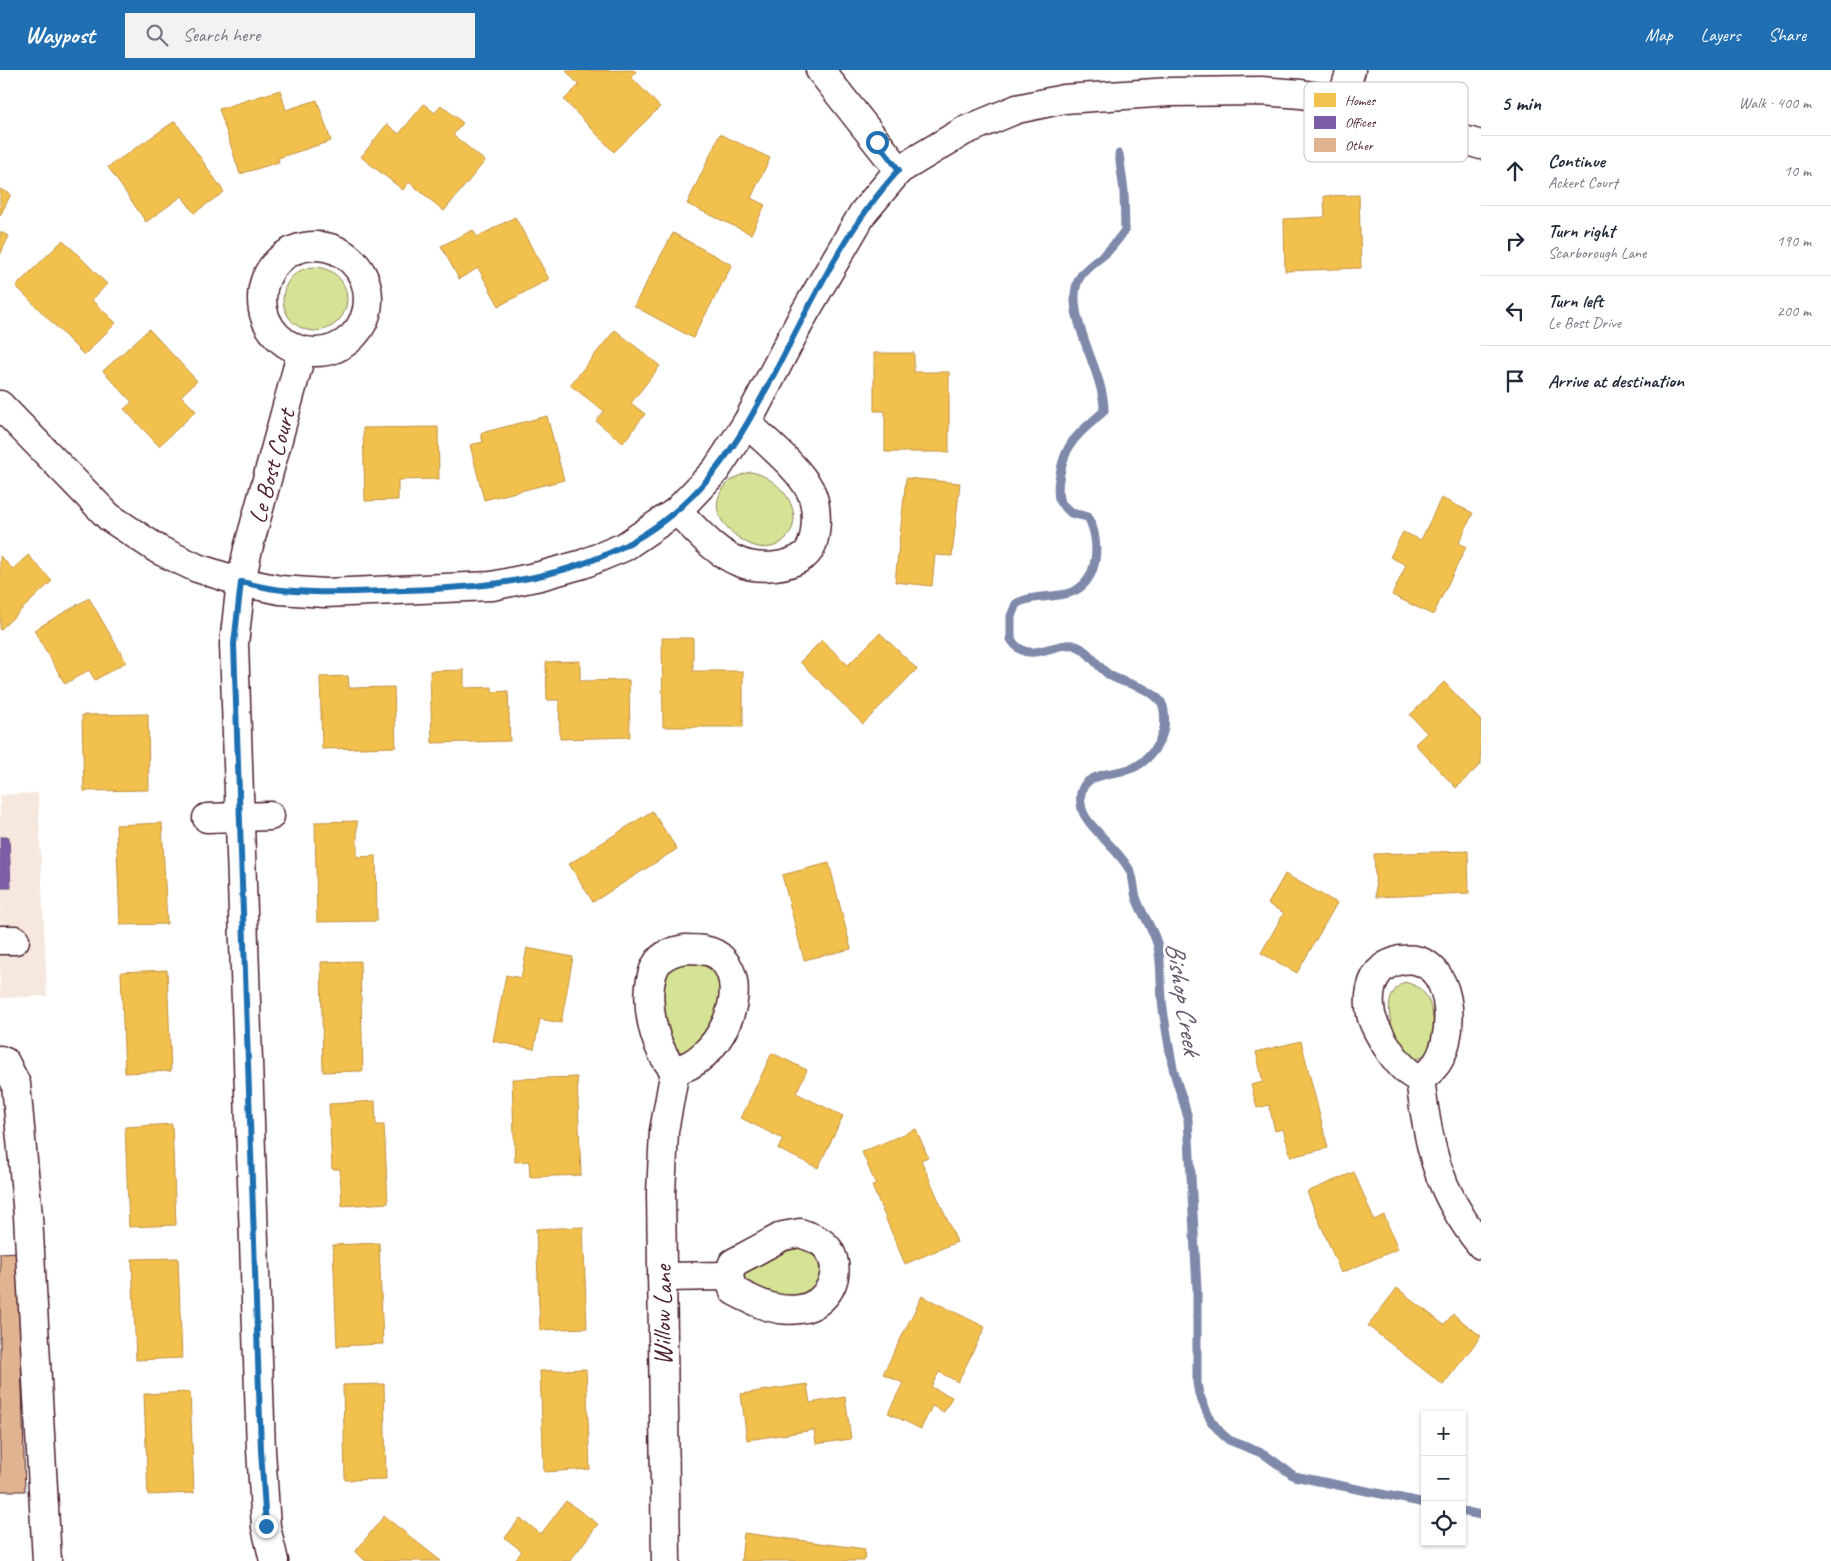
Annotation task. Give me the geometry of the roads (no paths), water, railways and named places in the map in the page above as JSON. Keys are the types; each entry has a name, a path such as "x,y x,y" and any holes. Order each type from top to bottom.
{"street":[{"path":"820,70 899,170"},
{"path":"1347,82 1351,70"},
{"path":"0,405 110,517 159,550 197,568 241,582 280,590 324,593 492,586 540,576 583,564 624,547 678,511 716,470 747,423 846,239 882,189 899,170 964,131 999,116 1049,102 1170,92 1261,91 1304,95"},
{"path":"1468,141 1481,145"},
{"name":"Le Bost Court","path":"274,1561 266,1526 261,1450 238,818 234,644 241,582 302,351"},
{"path":"678,511 720,552 740,563 762,566 785,565 806,554 815,533 816,510 810,490 797,472 747,423"},
{"path":"207,818 270,816"},
{"path":"0,1060 5,1062 16,1084 26,1188 47,1561"},
{"name":"Willow Lane","path":"666,1561 661,1193 664,1131 675,1070"},
{"path":"1420,1078 1427,1131 1441,1181 1460,1220 1481,1245"},
{"path":"662,1277 728,1276"}],"waterway":[{"name":"Bishop Creek","path":"1119,154 1124,191 1125,230 1108,251 1083,273 1075,291 1075,307 1079,324 1098,378 1104,411 1070,445 1063,462 1058,484 1060,502 1071,513 1088,517 1095,537 1095,560 1087,581 1079,588 1069,593 1028,599 1016,604 1011,616 1011,639 1017,647 1033,652 1066,645 1080,647 1106,673 1150,692 1161,702 1163,708 1164,728 1150,756 1135,767 1106,774 1089,781 1083,787 1081,796 1082,809 1085,816 1120,856 1130,871 1137,900 1158,945 1163,1008 1169,1044 1174,1072 1188,1119 1197,1289 1197,1383 1199,1394 1211,1421 1229,1440 1264,1454 1294,1476 1421,1502"},
{"name":"Bishop Creek","path":"1466,1512 1481,1515"}]}
